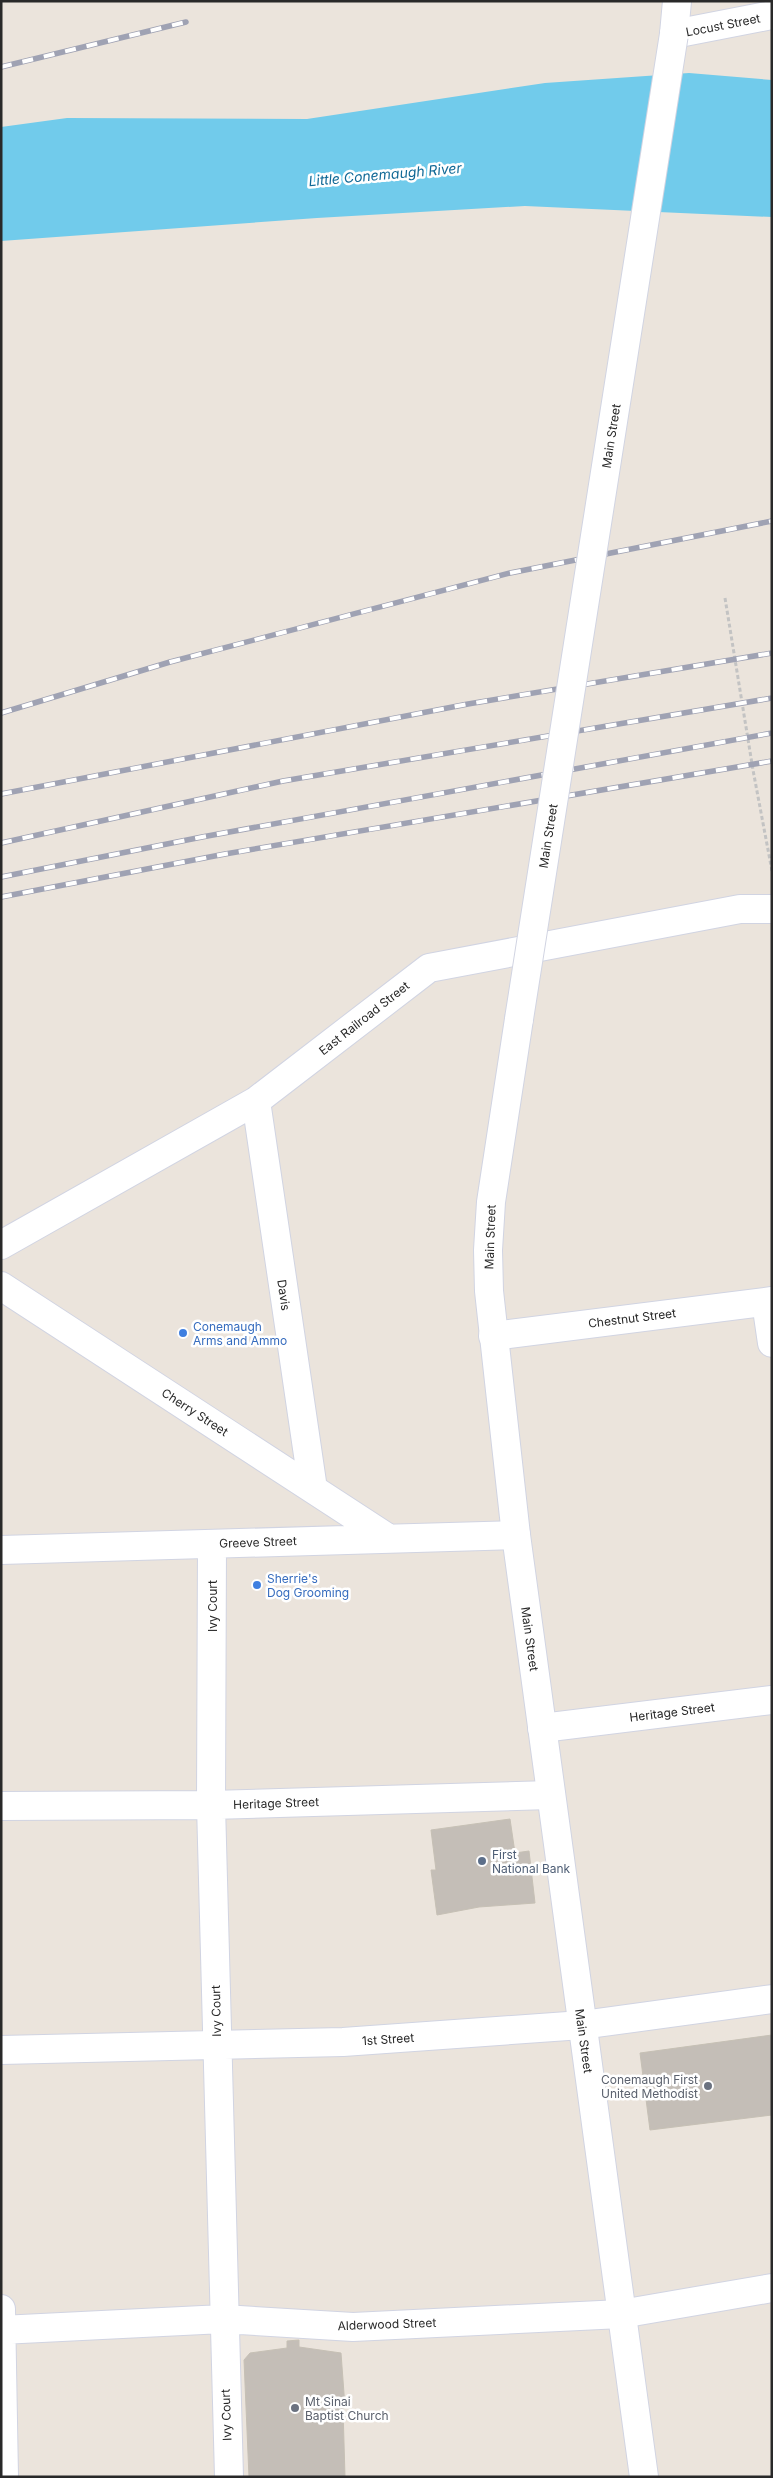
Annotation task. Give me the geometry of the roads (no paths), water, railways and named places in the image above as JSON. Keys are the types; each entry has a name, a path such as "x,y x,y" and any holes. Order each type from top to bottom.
{"street":[{"name":"Main Street","path":"644,2477 516,1534 493,1336 488,1250 491,1202 674,34 677,1"},
{"name":"Locust Street","path":"674,34 772,15"},
{"name":"East Railroad Street","path":"1,1246 256,1101 429,968 740,909 772,910"},
{"name":"Davis","path":"256,1101 313,1489"},
{"name":"Cherry Street","path":"1,1286 388,1538"},
{"name":"Chestnut Street","path":"493,1336 769,1301"},
{"path":"769,1301 772,1343"},
{"name":"Greeve Street","path":"1,1550 516,1534"},
{"name":"Ivy Court","path":"212,1544 212,1805 223,2319 229,2477"},
{"name":"Heritage Street","path":"542,1728 772,1700"},
{"name":"Heritage Street","path":"1,1806 212,1805 551,1795"},
{"name":"1st Street","path":"1,2050 343,2042 582,2026 772,1999"},
{"name":"Alderwood Street","path":"2,2330 223,2319 353,2327 622,2314 772,2288"},
{"path":"1,2309 4,2477"}],"water":[{"name":"Little Conemaugh River","path":"689,73 772,80 772,217 525,206 317,218 1,241 1,127 67,118 307,119 545,83"}],"railway":[{"path":"1,67 186,22"},
{"path":"1,713 170,662 510,573 772,521"},
{"path":"1,794 468,704 772,653"},
{"path":"1,843 283,781 772,698"},
{"path":"1,877 202,837 772,733"},
{"path":"1,897 225,854 772,761"}],"place":[{"name":"Conemaugh Arms and Ammo","path":"183,1333"},
{"name":"Sherrie's Dog Grooming","path":"257,1585"},
{"name":"First National Bank","path":"482,1861"},
{"name":"Conemaugh First United Methodist","path":"708,2086"},
{"name":"Mt Sinai Baptist Church","path":"295,2408"}]}
